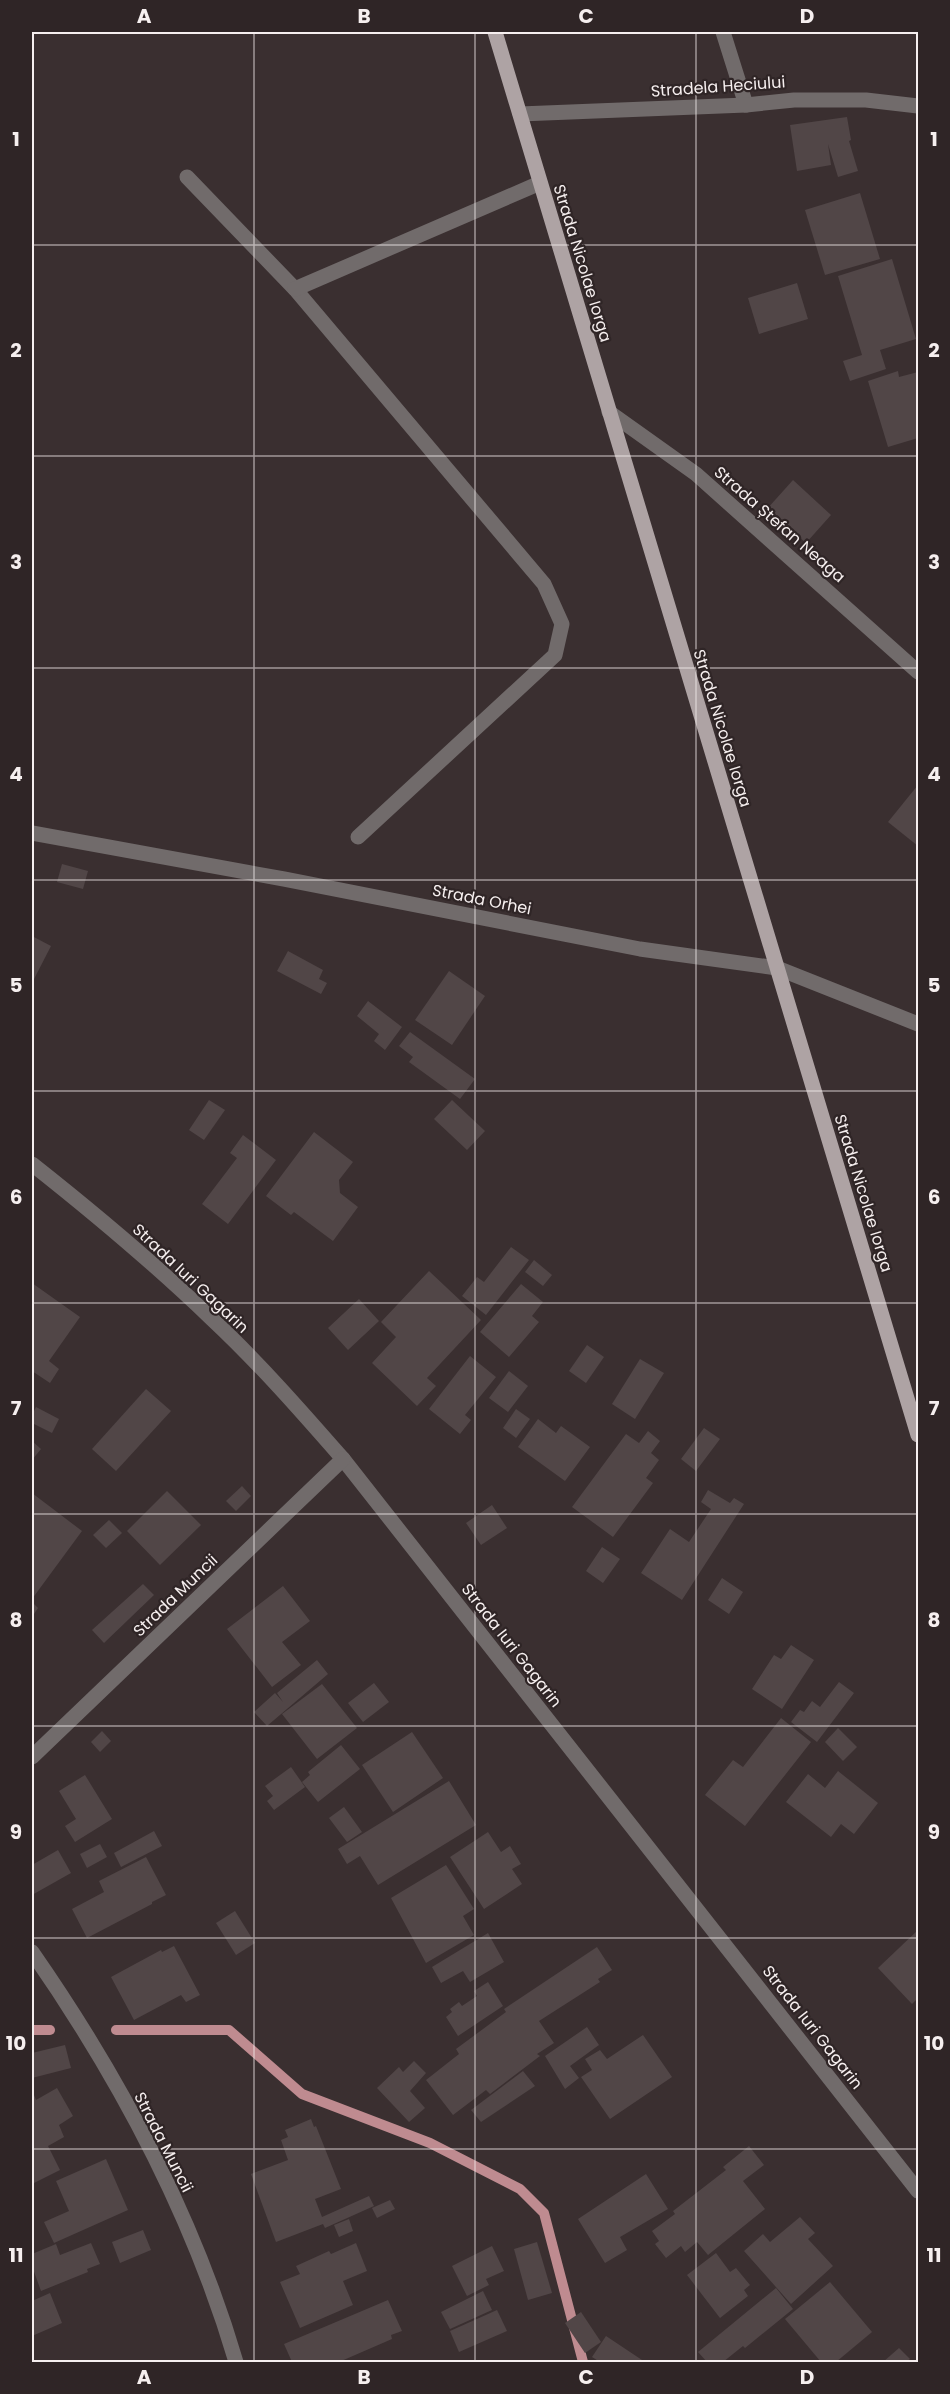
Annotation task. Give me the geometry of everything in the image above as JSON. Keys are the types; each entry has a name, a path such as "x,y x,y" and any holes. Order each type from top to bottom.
{"main road":[{"name":"Strada Nicolae Iorga","path":"495,32 918,1435"}],"street":[{"path":"723,32 746,105"},
{"name":"Stradela Heciului","path":"520,114 746,105 794,100 866,100 918,106"},
{"path":"187,177 295,289 544,584 562,624 555,655 358,837"},
{"path":"295,289 540,183"},
{"name":"Strada Ștefan Neaga","path":"609,412 696,474 918,672"},
{"name":"Strada Orhei","path":"32,833 284,879 640,949 777,968 918,1024"},
{"name":"Strada Iuri Gagarin","path":"32,1164 98,1217 212,1318 274,1381 344,1459 918,2191"},
{"name":"Strada Muncii","path":"32,1757 344,1459"},
{"name":"Strada Muncii","path":"32,1952 70,2007 149,2145 219,2304 236,2362"}],"building":[{"path":"847,117 851,140 849,141 858,171 838,177 828,144 831,165 797,171 790,125"},
{"path":"860,193 880,259 825,275 805,210"},
{"path":"892,259 916,339 880,350 886,369 850,381 843,361 862,355 838,276"},
{"path":"797,283 808,319 759,334 748,298"},
{"path":"898,371 899,377 918,372 918,438 888,447 868,381"},
{"path":"793,480 831,515 806,543 767,509"},
{"path":"918,785 918,846 888,822"},
{"path":"62,864 88,871 83,889 57,882"},
{"path":"32,936 51,946 32,983"},
{"path":"288,951 323,970 319,979 327,983 321,994 277,971"},
{"path":"449,971 485,996 452,1045 415,1020"},
{"path":"368,1001 402,1027 385,1050 374,1041 379,1034 357,1016"},
{"path":"410,1032 475,1079 460,1099 409,1062 413,1057 399,1046"},
{"path":"209,1100 225,1110 204,1140 189,1130"},
{"path":"452,1100 485,1131 467,1150 434,1119"},
{"path":"314,1132 353,1162 339,1180 340,1193 358,1207 333,1241 294,1212 291,1215 266,1196"},
{"path":"243,1135 276,1160 228,1224 202,1204 237,1158 230,1153"},
{"path":"511,1247 529,1260 486,1315 462,1296 477,1277 484,1282"},
{"path":"534,1260 552,1275 543,1286 525,1272"},
{"path":"429,1271 481,1320 427,1378 436,1386 417,1406 372,1363 396,1337 381,1322"},
{"path":"32,1283 80,1317 49,1361 59,1369 50,1383 32,1371"},
{"path":"521,1284 543,1302 532,1316 539,1322 509,1357 480,1332"},
{"path":"359,1299 379,1321 348,1350 328,1328"},
{"path":"587,1345 604,1357 586,1383 569,1371"},
{"path":"470,1356 496,1377 465,1415 471,1420 460,1434 429,1409"},
{"path":"640,1359 664,1373 635,1419 612,1404"},
{"path":"509,1371 528,1386 508,1412 489,1398"},
{"path":"146,1389 171,1411 116,1471 92,1449"},
{"path":"36,1407 59,1419 52,1433 32,1423 32,1415"},
{"path":"516,1409 530,1419 516,1438 503,1428"},
{"path":"538,1419 556,1433 561,1426 590,1447 565,1481 518,1447"},
{"path":"704,1428 720,1439 696,1471 681,1459"},
{"path":"648,1431 660,1441 651,1453 659,1460 646,1478 653,1483 613,1537 572,1507 626,1434 639,1443"},
{"path":"32,1441 41,1449 32,1460"},
{"path":"242,1486 251,1496 236,1511 226,1501"},
{"path":"708,1490 730,1503 734,1498 744,1504 682,1600 641,1573 670,1529 689,1542 711,1509 701,1502"},
{"path":"167,1491 201,1525 160,1565 127,1531"},
{"path":"32,1493 82,1531 32,1599"},
{"path":"492,1505 507,1528 481,1545 466,1523"},
{"path":"109,1520 122,1533 106,1548 93,1535"},
{"path":"602,1547 620,1559 603,1583 586,1571"},
{"path":"722,1578 743,1592 729,1614 708,1600"},
{"path":"143,1584 154,1595 104,1643 92,1630"},
{"path":"283,1586 310,1621 282,1642 301,1665 272,1687 227,1629"},
{"path":"32,1602 38,1608 32,1617"},
{"path":"791,1645 814,1660 782,1709 752,1689 774,1655 781,1659"},
{"path":"317,1660 328,1674 267,1726 254,1712 275,1693 283,1702 277,1693"},
{"path":"839,1682 854,1693 817,1742 791,1722 800,1710 804,1712 812,1701 820,1707"},
{"path":"374,1683 389,1702 363,1722 348,1703"},
{"path":"322,1684 357,1728 317,1759 282,1714"},
{"path":"781,1718 811,1742 745,1826 705,1795 733,1760 743,1767"},
{"path":"838,1728 857,1747 843,1761 825,1742"},
{"path":"102,1731 111,1741 100,1752 91,1742"},
{"path":"412,1732 443,1778 393,1812 362,1765"},
{"path":"341,1745 360,1769 318,1802 302,1782 310,1775 308,1772"},
{"path":"291,1767 305,1787 274,1810 267,1801 273,1796 265,1786"},
{"path":"838,1771 878,1803 854,1834 841,1824 831,1837 786,1802 808,1774 825,1788"},
{"path":"85,1775 112,1819 75,1842 65,1826 76,1819 59,1791"},
{"path":"449,1781 476,1825 378,1885 360,1856 347,1864 338,1849"},
{"path":"344,1807 362,1832 347,1842 329,1818"},
{"path":"154,1831 162,1846 121,1867 114,1853"},
{"path":"488,1832 501,1852 510,1846 521,1864 512,1869 522,1884 484,1909 450,1857"},
{"path":"100,1844 107,1857 87,1868 80,1854"},
{"path":"58,1850 71,1873 32,1895 32,1865"},
{"path":"146,1857 166,1895 87,1938 72,1909 104,1892 99,1881"},
{"path":"446,1865 474,1909 463,1916 474,1935 426,1963 391,1898"},
{"path":"235,1911 255,1943 236,1955 216,1923"},
{"path":"918,1930 918,1998 912,2004 878,1968"},
{"path":"488,1933 504,1962 470,1982 463,1971 441,1983 432,1967"},
{"path":"174,1946 200,1995 186,2002 181,1995 134,2020 111,1977 161,1950 162,1952"},
{"path":"597,1947 612,1970 598,1979 600,1982 539,2021 554,2043 537,2054 540,2056 490,2094 486,2090 453,2115 426,2080 459,2054 456,2049 506,2012 504,2009"},
{"path":"488,1982 503,2006 458,2036 446,2017 452,2012 450,2009 459,2002 462,2006 477,1996 474,1991"},
{"path":"587,2027 599,2045 570,2066 579,2078 565,2089 545,2056"},
{"path":"643,2035 672,2077 610,2119 581,2077 592,2070 585,2059 600,2050 607,2059"},
{"path":"65,2045 71,2068 32,2078 32,2053"},
{"path":"414,2061 426,2073 410,2091 425,2108 409,2122 377,2088 399,2067 403,2072"},
{"path":"523,2071 535,2086 481,2122 471,2110"},
{"path":"57,2088 73,2116 59,2125 64,2137 48,2146 60,2170 32,2184 32,2090 36,2100"},
{"path":"311,2119 314,2127 316,2126 341,2189 315,2199 322,2217 369,2196 374,2206 325,2228 323,2224 276,2242 251,2174 288,2160 281,2140 288,2137 285,2130"},
{"path":"749,2146 764,2165 743,2181 765,2209 708,2255 697,2242 685,2252 681,2246 666,2258 655,2244 659,2241 652,2231 675,2214 673,2211 726,2170 723,2167"},
{"path":"106,2159 128,2210 54,2243 44,2222 69,2211 56,2181"},
{"path":"646,2174 668,2209 620,2237 627,2250 605,2263 578,2219"},
{"path":"390,2200 395,2209 377,2218 372,2208"},
{"path":"800,2217 815,2233 808,2239 833,2266 791,2304 744,2251 763,2234 770,2242"},
{"path":"349,2219 353,2231 339,2237 334,2225"},
{"path":"143,2230 151,2250 120,2263 112,2242"},
{"path":"537,2242 552,2293 528,2300 514,2249"},
{"path":"91,2243 100,2264 87,2269 88,2272 41,2291 32,2266 32,2254 56,2244 60,2255"},
{"path":"356,2243 367,2271 343,2281 353,2305 300,2328 280,2282 300,2274 296,2266 329,2251 331,2254"},
{"path":"492,2246 504,2271 486,2279 489,2285 467,2296 452,2266"},
{"path":"716,2253 730,2272 736,2268 750,2285 744,2290 748,2296 720,2318 687,2275"},
{"path":"830,2282 872,2332 836,2362 821,2362 785,2319"},
{"path":"776,2288 793,2309 745,2348 743,2346 723,2362 707,2362 698,2352"},
{"path":"483,2291 492,2310 450,2329 441,2312"},
{"path":"50,2293 62,2323 32,2336 32,2301"},
{"path":"388,2300 402,2331 391,2335 392,2339 339,2362 292,2362 284,2344"},
{"path":"497,2310 507,2331 459,2352 450,2331"},
{"path":"581,2312 601,2342 585,2353 565,2323"},
{"path":"606,2336 645,2362 600,2362 592,2357"},
{"path":"899,2348 910,2359 906,2362 883,2362"}],"waterway":[{"path":"32,2030 50,2030"},
{"path":"116,2030 229,2030 302,2094 430,2143 520,2189 544,2213 583,2362"}]}
